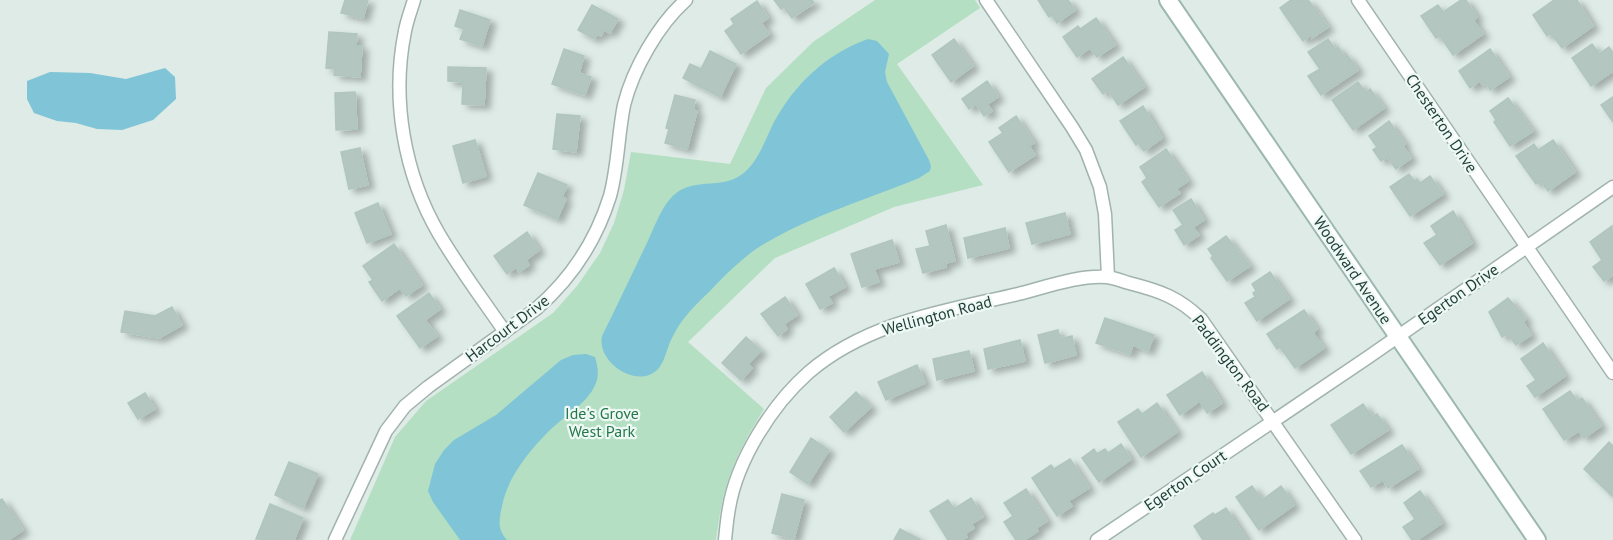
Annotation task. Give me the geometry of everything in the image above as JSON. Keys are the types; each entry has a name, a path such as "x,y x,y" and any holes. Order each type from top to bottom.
{"main road":[{"name":"Woodward Avenue","path":"1168,0 1538,540"}],"street":[{"path":"414,0 405,31 400,84 401,119 407,152 425,208 439,235 506,332"},
{"name":"Harcourt Drive","path":"335,540 386,431 405,406 551,297 574,271 593,238 610,194 625,104 641,61 653,39 686,0"},
{"path":"986,0 1086,150 1100,187 1105,214 1108,277"},
{"name":"Chesterton Drive","path":"1358,0 1613,373"},
{"name":"Egerton Drive","path":"1273,420 1613,187"},
{"name":"Paddington Road","path":"1108,277 1162,291 1189,308 1209,327 1355,540"},
{"name":"Wellington Road","path":"725,540 729,507 753,445 779,404 809,373 830,357 857,340 905,321 1070,281 1108,277"},
{"name":"Egerton Court","path":"1097,540 1273,420"}],"green space":[{"name":"Ide's Grove West Park","path":"875,0 975,0 980,8 897,64 983,185 894,207 775,258 688,342 764,409 731,472 722,503 716,540 350,540 395,437 426,401 553,313 577,286 600,253 614,223 624,190 631,152 730,164 766,88 813,42"}],"water":[{"path":"868,39 877,41 889,54 885,72 887,82 929,160 930,171 919,178 801,225 757,248 688,313 675,331 658,369 641,377 624,373 616,368 604,353 602,336 658,218 670,199 683,189 692,186 721,183 739,177 752,165 782,108 802,83 825,62"},
{"path":"165,68 175,77 176,99 153,120 122,130 97,129 57,121 34,113 27,99 27,81 50,72 90,73 126,79"},
{"path":"586,354 595,357 598,377 594,388 584,401 542,438 514,474 505,495 500,520 500,528 507,540 460,540 433,502 428,491 435,464 444,450 454,440 496,415 561,360 573,355"}],"building":[{"path":"345,0 368,0 363,18 341,13"},
{"path":"774,0 812,0 814,3 792,18 784,7 781,9"},
{"path":"1038,0 1068,0 1075,10 1057,23 1052,15 1049,17"},
{"path":"1291,0 1309,1 1328,27 1303,41 1280,8"},
{"path":"1461,0 1466,0 1477,17 1473,20 1483,34 1453,55 1440,36 1436,38 1421,16 1438,5 1443,12"},
{"path":"1554,0 1577,0 1593,26 1562,48 1551,33 1547,36 1533,15"},
{"path":"757,1 768,18 761,23 769,34 741,54 725,31 734,24 731,19"},
{"path":"592,5 618,19 610,33 604,30 601,36 597,34 594,39 578,30"},
{"path":"460,10 490,20 482,46 460,39 464,29 455,26"},
{"path":"1096,18 1115,45 1097,57 1090,48 1077,57 1063,37 1078,26 1080,29"},
{"path":"329,32 357,34 356,46 362,46 360,77 334,75 335,69 326,68"},
{"path":"954,39 973,66 951,82 932,55"},
{"path":"1328,39 1335,49 1338,47 1344,57 1347,55 1358,70 1321,95 1308,76 1320,69 1308,52"},
{"path":"1592,44 1599,54 1609,47 1613,53 1613,71 1591,86 1572,58"},
{"path":"564,49 584,56 579,73 591,77 585,95 552,84"},
{"path":"1490,49 1509,77 1490,90 1486,83 1483,85 1480,81 1470,88 1459,71"},
{"path":"710,51 736,64 720,97 683,78 690,64 701,69"},
{"path":"1123,57 1144,87 1118,105 1108,90 1103,94 1092,79"},
{"path":"448,67 486,68 484,105 462,104 463,82 448,81"},
{"path":"987,81 998,97 987,104 992,111 984,116 976,104 969,109 962,99"},
{"path":"1358,82 1366,93 1370,89 1384,108 1353,130 1332,100"},
{"path":"355,92 357,129 336,130 335,93"},
{"path":"675,95 695,100 693,110 697,111 687,149 665,143 669,129 666,128"},
{"path":"1613,97 1613,122 1601,105"},
{"path":"1508,98 1533,131 1510,146 1494,122 1496,120 1490,111"},
{"path":"1143,106 1162,138 1144,151 1138,143 1136,145 1120,121"},
{"path":"557,114 580,116 576,152 553,149"},
{"path":"1016,116 1034,143 1029,146 1035,155 1009,172 989,142 1003,133 999,128"},
{"path":"1389,121 1405,144 1402,145 1411,158 1396,169 1387,157 1381,161 1373,150 1377,147 1369,136"},
{"path":"475,140 486,176 463,183 453,146"},
{"path":"1553,140 1575,172 1548,191 1541,181 1536,184 1516,156 1534,144 1538,150"},
{"path":"360,148 368,185 349,189 341,152"},
{"path":"1166,149 1188,181 1176,189 1180,193 1159,207 1142,182 1147,178 1140,167"},
{"path":"538,173 567,185 562,197 566,199 557,219 524,205"},
{"path":"1409,174 1414,181 1417,179 1420,183 1430,176 1443,194 1410,216 1390,187"},
{"path":"1191,199 1204,220 1193,227 1199,235 1184,245 1175,230 1183,225 1173,210"},
{"path":"378,203 391,234 367,243 355,213"},
{"path":"1453,211 1472,243 1440,265 1424,243 1437,235 1431,226"},
{"path":"1065,213 1070,234 1032,244 1026,223"},
{"path":"946,225 955,261 945,263 946,267 923,273 916,249 930,246 926,231"},
{"path":"1612,226 1613,275 1604,281 1593,267 1602,260 1590,242"},
{"path":"1005,228 1009,248 968,258 964,238"},
{"path":"527,232 539,250 526,260 529,265 519,272 516,267 507,274 494,256"},
{"path":"1226,236 1250,266 1227,281 1211,258 1213,256 1208,249"},
{"path":"892,240 899,262 874,269 879,282 862,287 851,254"},
{"path":"394,244 422,285 406,296 400,288 382,301 369,282 373,280 363,266"},
{"path":"834,268 845,287 828,296 832,303 820,309 806,284"},
{"path":"1270,272 1289,299 1257,321 1245,303 1255,297 1253,293 1256,291 1252,284"},
{"path":"429,293 440,309 425,320 437,336 420,348 397,316"},
{"path":"785,297 797,315 784,324 787,329 778,336 761,314"},
{"path":"1508,298 1526,319 1523,322 1531,335 1516,345 1508,334 1502,337 1489,312"},
{"path":"172,307 182,325 159,338 121,332 125,311 155,316"},
{"path":"1304,310 1317,329 1313,333 1324,348 1295,368 1280,347 1277,349 1267,334"},
{"path":"1105,318 1154,335 1148,351 1133,345 1130,354 1096,343"},
{"path":"1058,330 1060,339 1072,336 1076,355 1045,363 1038,335"},
{"path":"746,337 761,351 748,364 752,368 741,380 722,363"},
{"path":"1020,340 1025,361 988,369 984,349"},
{"path":"1543,343 1565,376 1535,397 1527,386 1536,380 1521,359"},
{"path":"969,351 974,371 937,380 933,359"},
{"path":"917,365 925,383 886,400 878,382"},
{"path":"1202,372 1222,403 1207,413 1200,401 1180,415 1167,395"},
{"path":"1570,391 1577,401 1582,398 1601,426 1584,438 1579,431 1564,440 1543,409"},
{"path":"856,392 871,407 844,432 830,417"},
{"path":"145,393 155,409 138,419 128,403"},
{"path":"1157,403 1177,432 1141,457 1118,422 1138,409 1142,414"},
{"path":"1363,404 1372,417 1377,414 1388,430 1351,454 1331,425"},
{"path":"811,438 829,450 808,484 790,472"},
{"path":"1609,442 1613,446 1612,496 1584,469"},
{"path":"1121,444 1131,459 1099,482 1082,458 1094,449 1097,454 1105,449 1108,453"},
{"path":"1402,445 1418,469 1388,488 1383,480 1371,487 1360,471"},
{"path":"1070,459 1089,488 1068,501 1072,506 1057,516 1032,478 1051,465 1054,469"},
{"path":"289,462 318,474 303,508 275,495"},
{"path":"1252,486 1262,500 1281,486 1294,505 1259,530 1236,497"},
{"path":"1026,489 1047,521 1036,528 1038,531 1024,540 1016,540 1004,522 1013,516 1004,503"},
{"path":"1420,491 1442,523 1417,540 1412,540 1403,527 1415,519 1404,503"},
{"path":"782,494 804,500 794,539 772,533"},
{"path":"971,498 983,517 971,524 974,528 965,534 967,537 962,540 948,540 930,511 948,500 954,509"},
{"path":"2,499 23,530 8,540 0,540 0,500"},
{"path":"270,504 303,518 294,540 256,539"},
{"path":"1226,508 1247,540 1203,540 1194,526 1213,513 1215,515"},
{"path":"900,529 921,540 894,540"}]}
